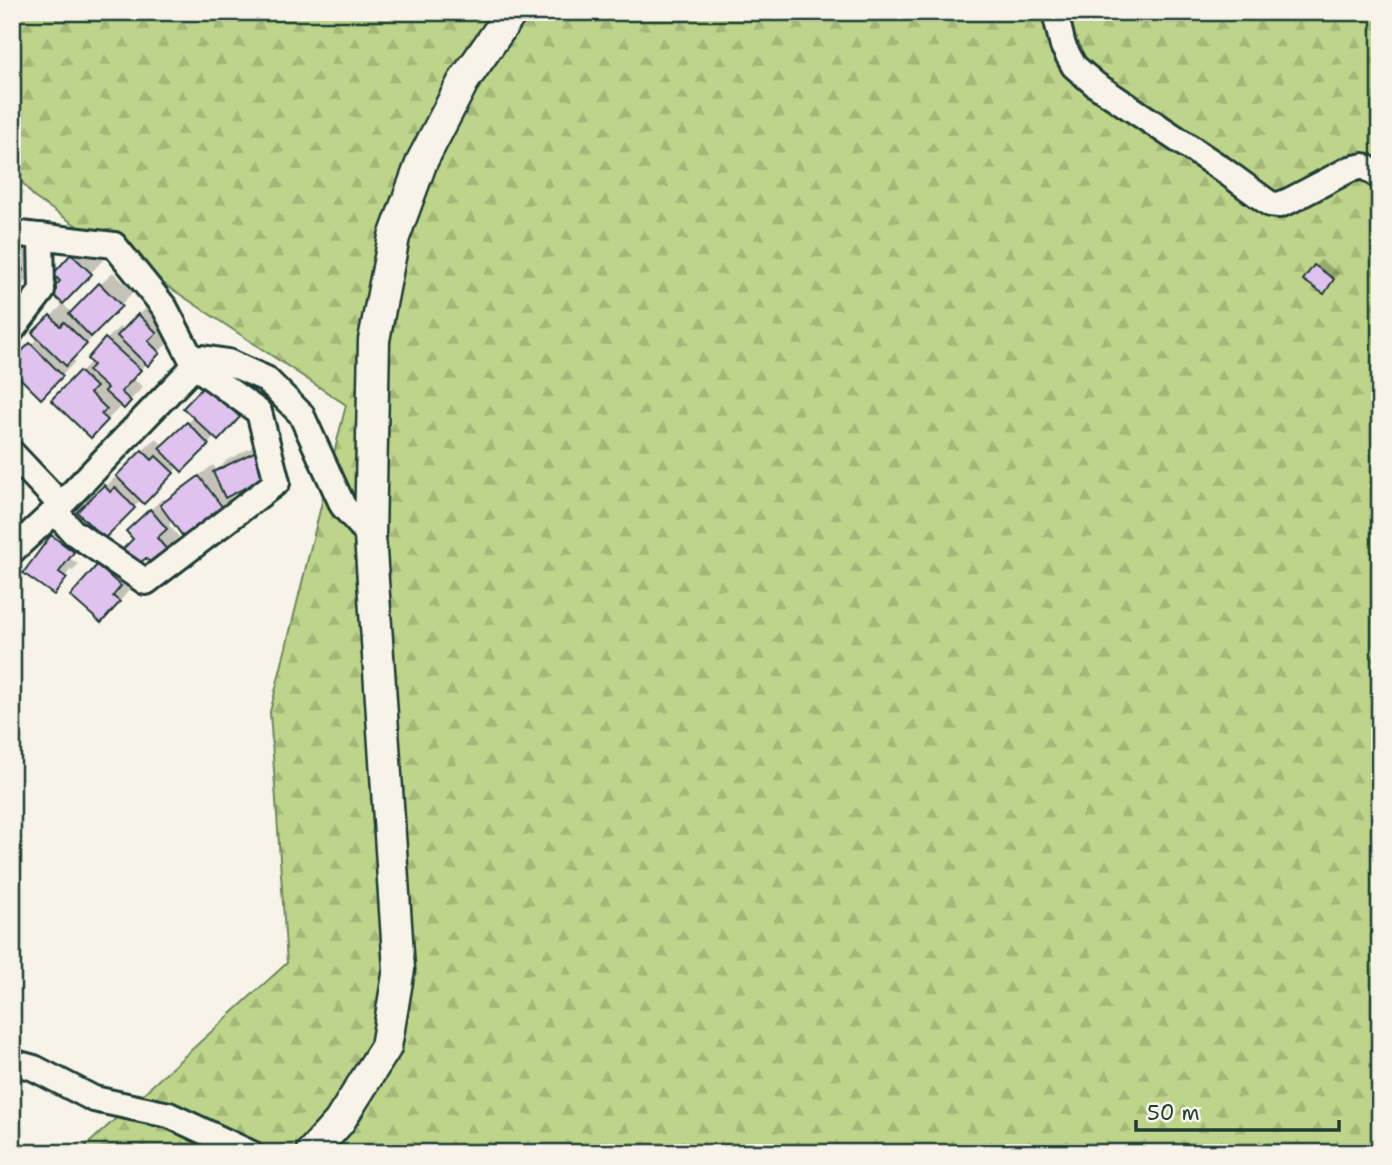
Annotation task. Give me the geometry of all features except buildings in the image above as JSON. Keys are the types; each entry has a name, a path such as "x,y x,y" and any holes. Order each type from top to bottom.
{"street":[{"path":"311,1153 339,1122 386,1047 399,968 370,536 374,340 394,237 422,161 457,93 512,12"},
{"path":"1055,12 1063,46 1074,66 1096,85 1270,204 1279,205 1308,193 1350,169 1364,166 1380,177"},
{"path":"12,233 114,244 165,308 195,366 259,412 276,482 146,582 73,532 58,508 12,453"},
{"path":"12,330 42,291 41,236"},
{"path":"12,551 58,508 202,358 228,362 266,379 301,414 343,506 370,536"},
{"path":"12,1062 34,1068 94,1099 169,1115 250,1153"}],"green space":[{"path":"12,12 1380,12 1380,1153 78,1153 287,963 270,712 346,405 35,198 12,170"}]}
